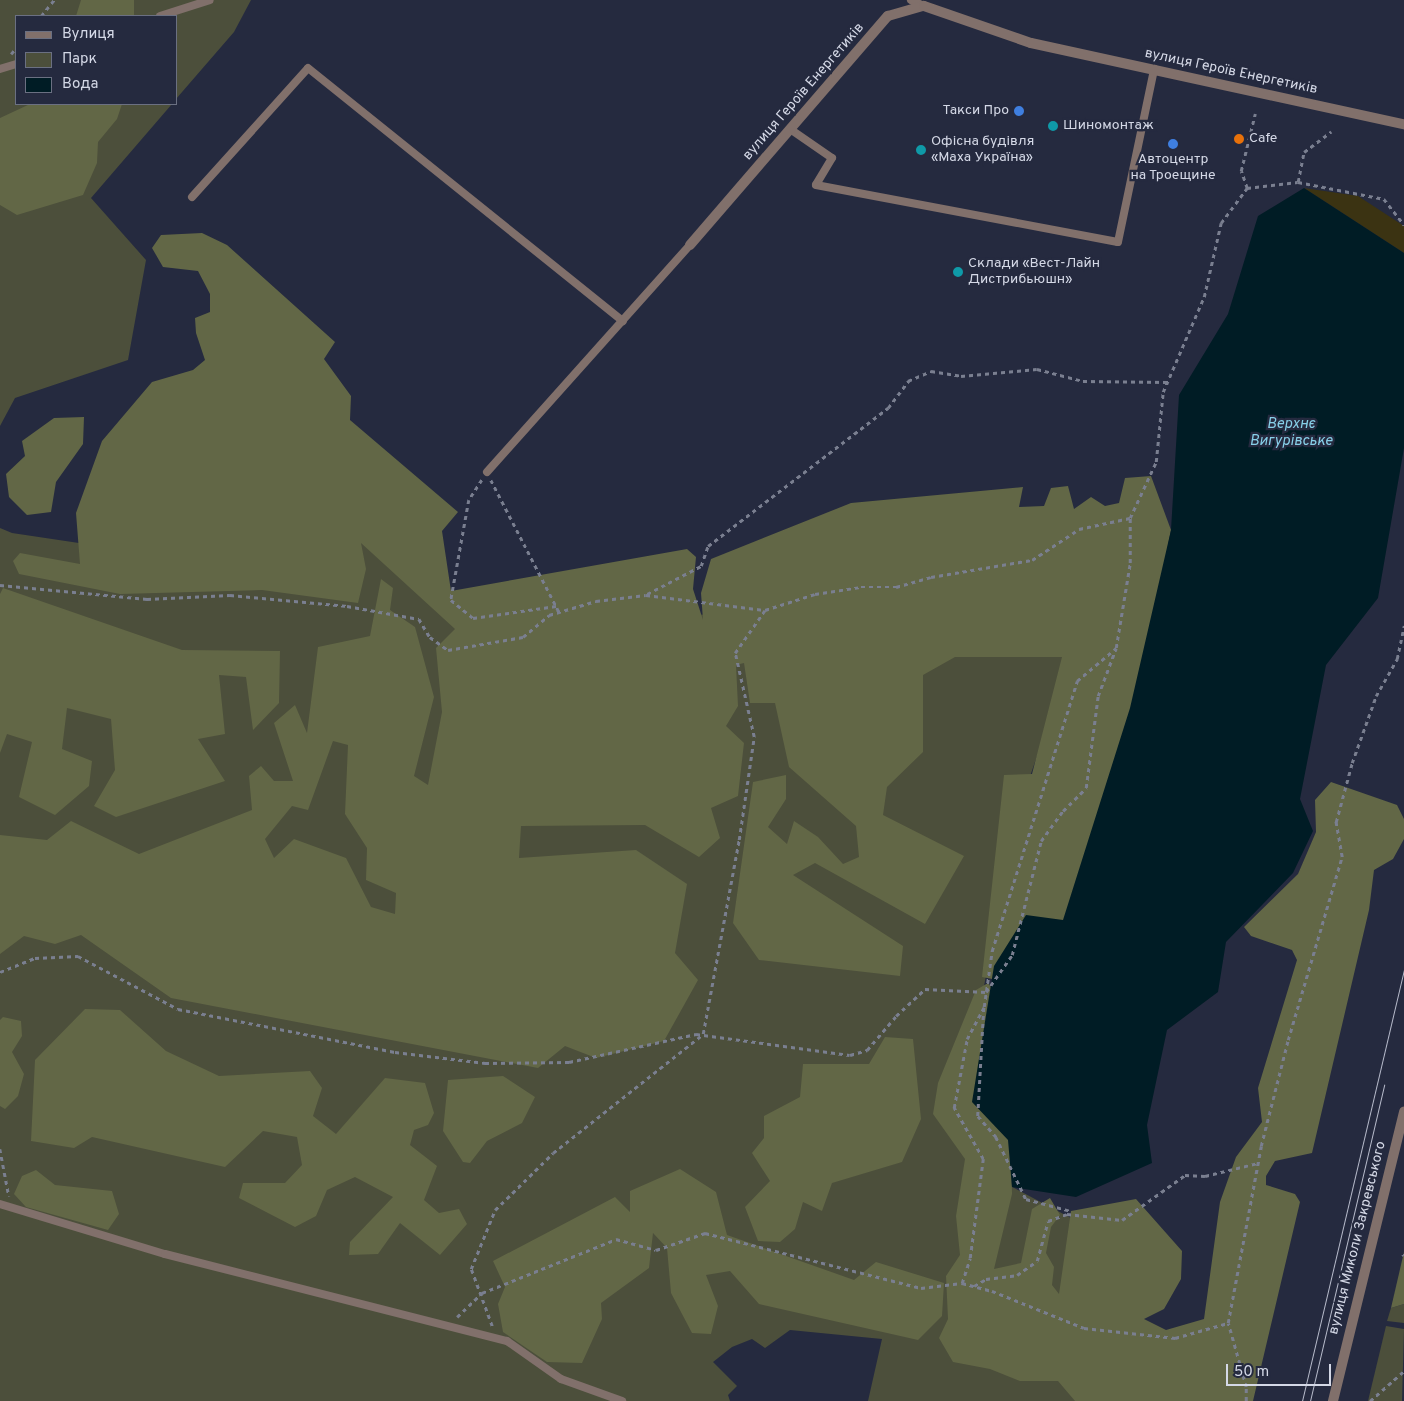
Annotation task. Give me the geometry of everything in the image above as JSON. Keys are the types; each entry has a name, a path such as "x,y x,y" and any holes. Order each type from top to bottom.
{"street":[{"name":"вулиця Героїв Енергетиків","path":"690,245 888,16 924,6 1031,43 1404,124"},
{"name":"вулиця Миколи Закревського","path":"1333,1401 1404,1112"}],"lane":[{"path":"163,15 210,0"},
{"path":"911,0 924,6"},
{"path":"0,69 15,64"},
{"path":"192,197 308,68 622,321"},
{"path":"790,130 832,158 816,185 1118,242 1154,69"},
{"name":"вулиця Героїв Енергетиків","path":"487,472 690,245"},
{"path":"0,1204 165,1254 507,1341 561,1378 622,1401"}],"path":[{"path":"42,15 54,0"},
{"path":"1247,188 1241,170 1255,114"},
{"path":"1298,182 1304,152 1331,132"},
{"path":"986,992 1012,955 1041,842 1063,811 1086,788 1098,696 1116,648 1130,563 1130,518 1156,462 1163,392 1204,297 1221,222 1247,188 1298,182 1384,199 1404,225"},
{"path":"646,595 702,566 708,546 888,408 908,381 932,371 961,376 1037,369 1083,381 1167,382"},
{"path":"487,472 469,500 451,600 473,618 556,606"},
{"path":"487,472 559,612"},
{"path":"0,585 147,599 230,595 347,606 418,619 430,637 448,650 523,637 549,615 596,602 646,595 765,610 815,594 861,587 896,587 931,577 1032,560 1079,529 1130,518"},
{"path":"496,1338 482,1293 471,1269 495,1210 553,1154 703,1034 739,840 754,737 735,653 765,610"},
{"path":"1246,1401 1246,1387 1228,1322 1258,1163 1288,1040 1342,856 1336,822 1352,763 1376,696 1396,659 1404,626"},
{"path":"1071,1211 1026,1198 996,1137 978,1116 984,1007 992,951 1077,681 1116,648"},
{"path":"0,972 35,958 78,956 178,1009 395,1052 485,1063 569,1062 703,1034 850,1055 867,1050 896,1016 925,989 986,992"},
{"path":"962,1283 970,1258 983,1159 954,1108 967,1039 984,1007"},
{"path":"0,1149 11,1208"},
{"path":"974,1286 986,1279 1017,1274 1037,1261 1048,1221 1067,1214 1122,1220 1184,1175 1205,1176 1258,1163"},
{"path":"448,1326 482,1293 616,1239 656,1250 705,1233 921,1288 962,1283 974,1286 1084,1328 1175,1338 1228,1322"},
{"path":"1370,1401 1404,1372"}],"green space":[{"path":"0,0 251,0 234,32 178,97 178,15 15,15 15,105 171,105 91,198 146,260 128,360 15,398 0,426"},
{"path":"81,0 134,0 134,15 76,15"},
{"path":"28,105 122,105 117,119 98,142 97,163 83,195 17,215 0,205 0,118"},
{"path":"202,233 227,245 335,342 324,359 351,396 350,420 458,512 442,531 451,591 687,549 696,557 693,589 703,620 701,593 711,559 851,503 1023,487 1019,507 1044,506 1051,488 1068,486 1074,509 1091,497 1105,506 1119,503 1125,478 1151,476 1171,530 1099,897 1013,983 982,977 1004,775 1032,774 1062,657 955,657 923,675 923,752 887,787 883,815 964,856 925,924 815,863 793,875 903,946 900,976 759,960 733,923 753,782 786,775 786,799 768,827 787,844 794,821 818,837 843,864 859,857 856,826 789,767 775,703 750,703 744,663 736,665 738,706 726,726 744,743 738,796 711,808 720,838 699,857 645,825 521,826 519,858 636,850 687,884 675,953 698,980 664,1041 596,1058 565,1046 538,1068 171,998 81,935 55,944 24,936 0,954 0,835 47,840 71,821 139,854 252,810 249,776 261,766 274,781 293,781 274,723 295,705 307,733 318,647 370,636 381,579 393,588 390,610 415,627 434,697 414,776 428,785 442,712 436,648 455,629 361,543 366,569 358,603 262,590 120,594 19,574 13,561 20,553 80,564 76,513 102,441 152,382 193,370 205,360 196,333 195,318 210,312 210,294 198,271 163,267 152,248 161,235","holes":["333,741 348,745 345,814 367,848 366,880 396,893 395,914 371,907 346,858 294,839 274,858 265,839 292,806 308,810"]},
{"path":"84,417 83,444 56,482 51,512 27,515 9,497 6,474 25,456 22,441 54,418"},
{"path":"333,459 475,627 1094,593 1013,825 962,1109 999,1180 1126,1247 1109,1401 868,1401 882,1339 790,1330 765,1348 752,1339 732,1347 713,1362 737,1386 728,1395 730,1401 0,1401 0,528 12,533 119,549"},
{"path":"3,588 182,650 280,651 279,703 253,730 246,677 219,675 225,734 198,739 225,781 116,817 94,806 115,770 111,719 67,708 62,749 92,761 89,786 55,815 19,797 32,742 7,734 0,753 0,594"},
{"path":"1331,782 1397,805 1404,819 1404,839 1393,859 1374,870 1369,910 1312,1153 1275,1161 1266,1176 1266,1185 1295,1194 1300,1202 1253,1401 1075,1401 1058,1381 1020,1381 990,1369 953,1362 939,1338 948,1319 946,1276 960,1255 956,1216 965,1159 933,1114 938,1083 976,990 988,983 1000,999 1011,1135 1012,1194 994,1269 1021,1263 1032,1209 1050,1198 1060,1215 1051,1227 1046,1253 1054,1267 1052,1285 1059,1294 1071,1211 1136,1199 1182,1251 1181,1279 1164,1309 1144,1319 1166,1330 1204,1319 1220,1202 1236,1157 1262,1122 1258,1088 1297,960 1292,950 1251,936 1244,927 1298,874 1316,832 1315,800"},
{"path":"85,1009 120,1010 166,1051 219,1076 310,1071 322,1088 313,1116 336,1134 385,1078 425,1083 434,1113 428,1125 414,1130 410,1145 437,1166 424,1200 439,1213 459,1209 467,1224 440,1255 400,1223 378,1254 349,1255 350,1242 393,1197 355,1177 327,1190 316,1216 295,1227 239,1198 243,1183 285,1183 302,1165 297,1137 263,1131 225,1167 92,1137 74,1148 31,1141 35,1060"},
{"path":"3,1017 21,1021 22,1036 12,1052 24,1074 18,1096 5,1109 0,1106 0,1020"},
{"path":"885,1037 913,1039 921,1119 902,1162 832,1183 822,1211 803,1202 795,1229 780,1242 758,1241 745,1207 770,1181 752,1153 764,1138 764,1116 800,1097 803,1064 869,1064"},
{"path":"503,1076 535,1097 522,1123 487,1141 470,1163 463,1162 443,1131 448,1080"},
{"path":"680,1169 716,1192 727,1235 854,1280 876,1262 944,1283 942,1316 918,1340 759,1304 730,1271 706,1275 718,1306 711,1334 692,1333 671,1293 667,1248 653,1233 649,1268 601,1303 602,1319 582,1363 547,1362 503,1332 498,1304 505,1287 493,1261 615,1197 630,1212 630,1191"},
{"path":"36,1170 55,1185 112,1191 119,1214 108,1230 26,1207 14,1194 22,1176"},
{"path":"1404,1252 1404,1304 1391,1308"},
{"path":"1404,1304 1404,1323 1387,1321 1391,1308"},
{"path":"1386,1326 1404,1329 1402,1401 1368,1401"}],"sand":[{"path":"1304,188 1358,196 1404,226 1404,253"}],"water":[{"name":"Верхнє Вигурівське","path":"1304,188 1404,253 1404,448 1378,598 1326,665 1300,799 1313,831 1293,873 1226,942 1218,992 1167,1030 1147,1125 1152,1163 1076,1197 1012,1187 1008,1140 972,1102 994,966 1026,915 1063,920 1130,708 1171,530 1179,395 1228,314 1258,216"}],"tram line":[{"path":"1302,1401 1404,968"},
{"path":"1310,1401 1384,1085"}],"place":[{"name":"Такси Про","path":"1019,111"},
{"name":"Шиномонтаж","path":"1053,126"},
{"name":"Cafe","path":"1239,139"},
{"name":"Автоцентр на Троещине","path":"1173,144"},
{"name":"Офісна будівля «Маха Україна»","path":"921,150"},
{"name":"Склади «Вест-Лайн Дистрибьюшн»","path":"958,272"}]}
